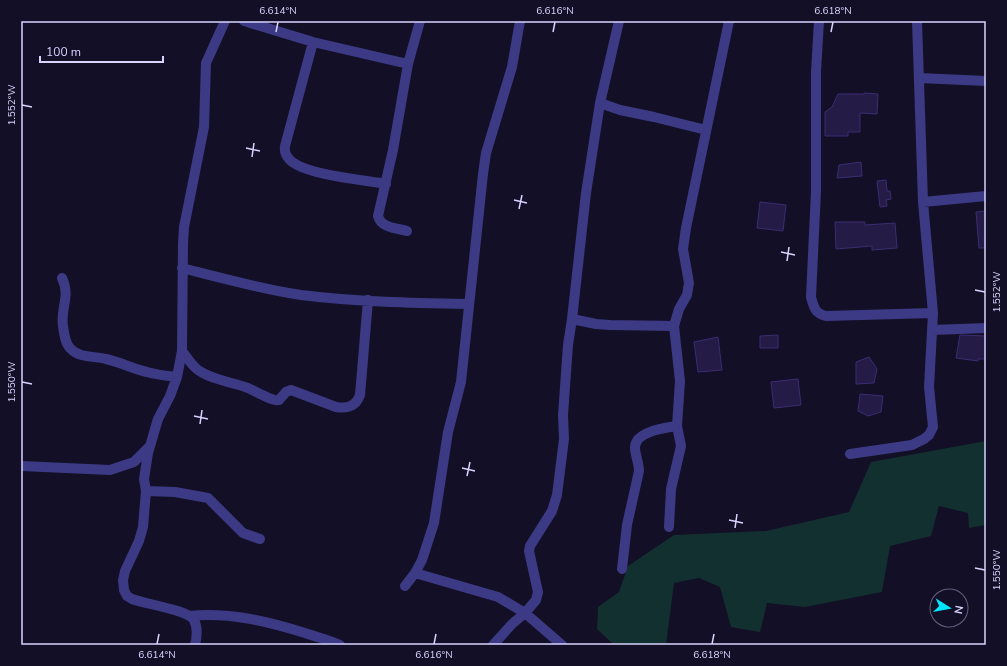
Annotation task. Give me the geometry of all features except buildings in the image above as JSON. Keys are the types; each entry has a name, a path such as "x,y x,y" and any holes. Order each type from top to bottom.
{"street":[{"path":"195,645 197,630 194,621 189,616 182,612 132,599 127,596 124,590 123,580 125,571 139,541 143,527 146,492 144,479 150,445 158,419 170,396 177,376 182,351 182,268 184,227 206,117 206,62 225,21"},
{"path":"244,21 313,42 408,64"},
{"path":"407,231 386,225 378,219 378,211 386,184 408,64 420,21"},
{"path":"405,586 415,573 422,560 434,523 448,432 461,382 482,174 486,154 512,67 520,21"},
{"path":"493,645 512,624 525,614 536,600 538,592 529,557 530,546 552,511 557,495 564,439 563,415 566,365 586,194 600,103 619,21"},
{"path":"669,527 671,489 681,446 677,426 680,381 674,326 689,283 683,249 686,228 729,21"},
{"path":"819,21 816,72 816,191 811,297 814,308 820,314 826,316 933,313"},
{"path":"850,454 912,445 924,440 929,434 932,426 933,419 929,387 933,313 923,202 917,21"},
{"path":"313,42 285,146 285,154 291,162 311,170 325,174 386,184"},
{"path":"919,78 986,81"},
{"path":"600,103 620,110 706,130"},
{"path":"923,202 986,196"},
{"path":"182,268 223,279 300,294 340,299 469,304"},
{"path":"62,278 66,292 62,322 67,344 70,348 83,355 105,359 146,372 159,375 177,376"},
{"path":"182,351 192,365 208,376 247,388 274,401 279,400 286,392 291,390 336,407 342,408 354,405 358,402 360,395 368,300"},
{"path":"572,319 610,325 674,326"},
{"path":"932,330 986,328"},
{"path":"622,570 627,525 639,471 635,449 636,441 650,432 677,426"},
{"path":"21,466 110,470 134,462 150,445"},
{"path":"146,492 175,492 205,496 211,500 242,532 260,539"},
{"path":"415,573 498,597 525,614 562,645"},
{"path":"189,616 210,614 235,616 286,627 340,645"}],"green space":[{"path":"986,441 986,525 969,528 968,513 939,506 931,536 890,546 882,592 805,607 767,603 760,632 731,627 720,587 699,578 674,583 666,645 614,645 597,629 598,607 619,592 628,566 674,535 766,531 849,512 871,462"}]}
